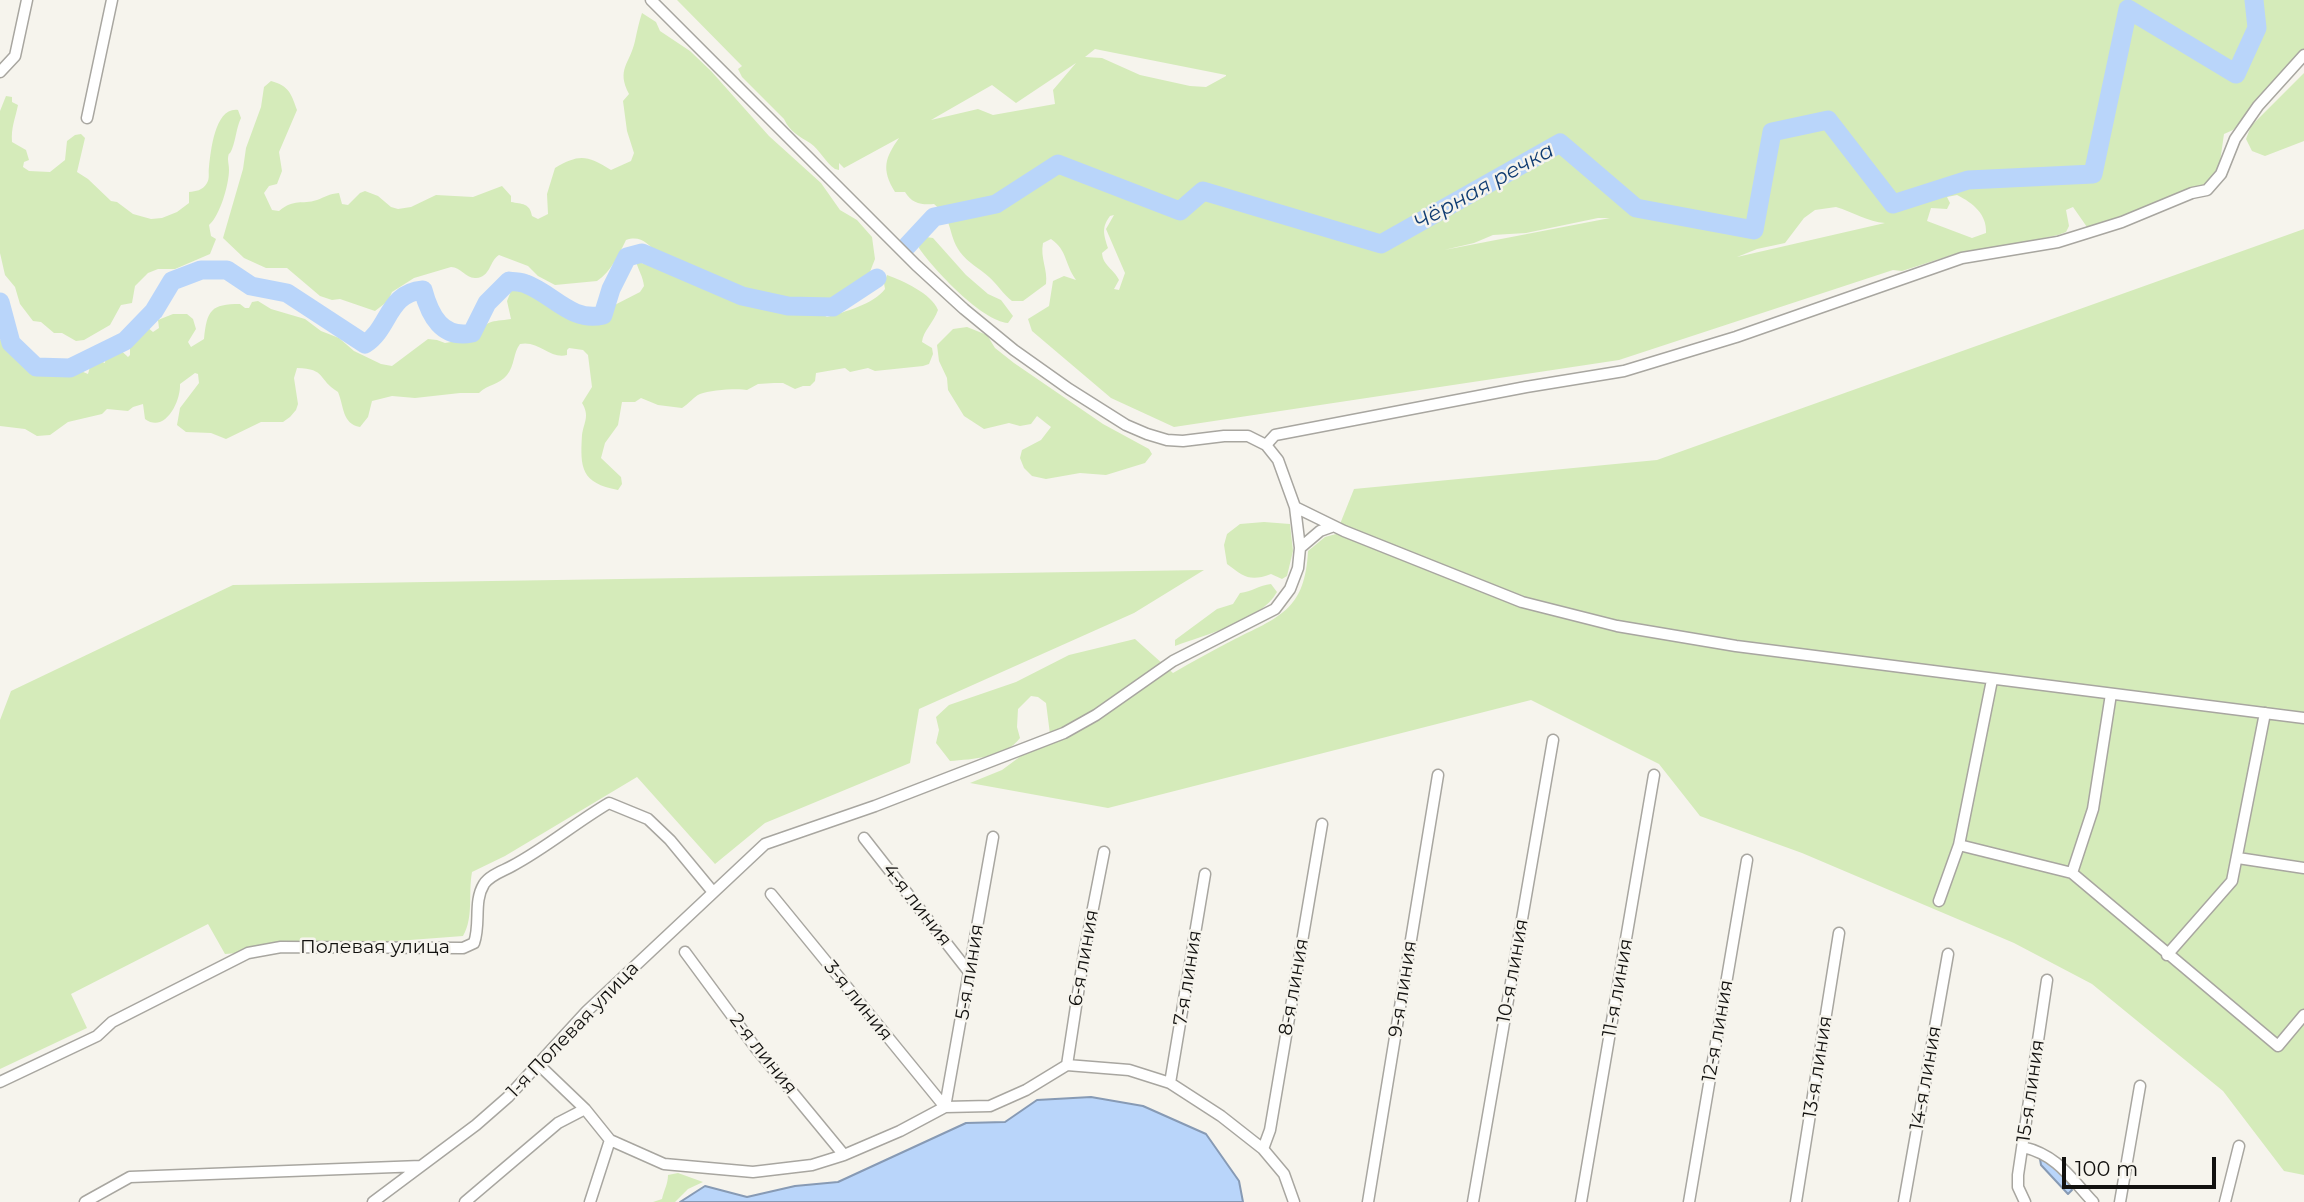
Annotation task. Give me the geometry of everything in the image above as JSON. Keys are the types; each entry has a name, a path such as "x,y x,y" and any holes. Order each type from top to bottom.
{"street":[{"path":"0,72 15,56 27,0"},
{"path":"88,118 112,0"},
{"path":"651,0 916,265 964,309 1025,358 1126,425 1147,434 1183,441 1248,436 1266,445 1275,435 1624,371 1736,337 1962,258 2058,242 2122,222 2192,192 2207,190 2221,174 2235,139 2258,106 2304,55"},
{"name":"1-я Полевая улица","path":"373,1202 476,1125 508,1097 587,1011 765,844 1048,740 1096,715 1182,656 1275,608 1295,580 1300,548 1294,507 1278,460 1266,445"},
{"path":"1294,507 1334,526 1522,602 1617,626 1736,646 2304,718"},
{"path":"1300,548 1320,531 1334,526"},
{"path":"1939,901 1959,845 1992,680"},
{"path":"2072,873 2093,809 2110,694"},
{"path":"2167,955 2232,881 2265,713"},
{"name":"10-я линия","path":"1473,1202 1553,740"},
{"name":"9-я линия","path":"1368,1202 1438,775"},
{"name":"11-я линия","path":"1581,1202 1654,775"},
{"name":"Полевая улица","path":"0,1082 97,1037 112,1022 248,953 281,947 463,948 474,943 477,933 477,901 484,884 491,877 539,851 608,803 648,819 670,840 713,892"},
{"name":"8-я линия","path":"1263,1149 1270,1130 1322,824"},
{"name":"5-я линия","path":"945,1107 993,837"},
{"name":"4-я линия","path":"864,838 969,972"},
{"path":"1959,845 2072,873 2278,1046 2304,1015"},
{"name":"6-я линия","path":"1067,1065 1084,954 1104,852"},
{"path":"2238,858 2304,868"},
{"name":"12-я линия","path":"1689,1202 1747,860"},
{"name":"7-я линия","path":"1170,1083 1205,874"},
{"name":"3-я линия","path":"771,894 945,1107"},
{"name":"13-я линия","path":"1797,1202 1839,933"},
{"name":"2-я линия","path":"685,951 755,1047 844,1155"},
{"name":"14-я линия","path":"1904,1202 1948,954"},
{"name":"15-я линия","path":"2025,1202 2018,1187 2018,1175 2047,979"},
{"path":"538,1064 585,1109 610,1140 664,1164 753,1172 812,1166 900,1131 945,1107 990,1106 1026,1090 1067,1065 1129,1070 1170,1083 1221,1116 1263,1149 1284,1174 1294,1202"},
{"path":"2119,1202 2140,1086"},
{"path":"465,1202 558,1123 585,1109"},
{"path":"590,1202 610,1140"},
{"path":"2225,1202 2239,1146"},
{"path":"2023,1147 2053,1158 2094,1202"},
{"path":"85,1202 130,1177 421,1166"}],"green space":[{"path":"677,0 2304,0 2304,51 2233,130 2224,134 2220,162 2209,184 2104,225 2087,227 2073,207 2066,210 2069,226 2066,232 2058,235 1958,253 1902,271 1893,270 1619,360 1174,427 1111,398 1032,331 1028,319 1049,306 1053,281 1064,276 1076,280 1063,253 1051,239 1043,243 1046,284 1023,301 1012,301 960,252 948,221 934,204 921,204 905,192 895,192 886,170 890,152 899,138 844,168 839,163 839,170 835,169 814,146 792,130 742,77 738,69 742,66","holes":["1095,49 1226,76 1206,87 1190,86 1140,75 1102,58 1085,57","1076,63 1053,90 1055,104 993,115 978,109 931,120 992,85 1016,103","1957,195 1973,206 1984,220 1986,233 1972,238 1927,221 1931,208 1947,209 1950,203 1947,197","1836,207 1885,223 1737,257 1785,243 1804,218 1815,210","1114,215 1106,229 1125,273 1119,290 1114,289 1119,280 1104,261 1102,253 1108,248 1105,224 1110,216","1598,218 1610,218 1444,250 1493,235 1526,233"]},
{"path":"642,13 656,22 660,31 690,51 711,71 769,136 821,183 840,210 857,220 872,237 875,259 859,293 851,299 815,305 818,312 827,317 866,303 885,289 887,275 916,288 929,298 938,310 922,342 932,348 929,364 875,371 868,368 850,372 845,368 816,373 815,381 810,386 795,389 783,383 774,383 758,384 747,390 710,391 698,395 682,408 658,405 641,398 635,402 622,402 618,425 605,443 601,458 621,477 622,484 618,490 596,483 585,472 582,435 586,415 582,403 592,387 588,355 583,350 569,348 567,355 561,356 533,345 520,344 510,371 497,383 479,393 415,398 392,396 372,401 368,417 360,427 350,422 344,414 338,392 318,373 297,368 294,378 298,404 290,417 283,422 261,422 226,439 211,433 186,432 177,425 180,408 199,383 198,374 195,373 180,384 175,407 159,422 145,419 143,404 128,411 107,409 102,414 68,422 50,435 37,436 25,429 0,426 0,339 9,350 22,357 37,372 58,374 71,367 88,374 91,363 97,360 105,363 106,347 114,344 128,357 130,344 139,332 147,327 153,332 159,328 158,320 173,314 187,314 193,319 196,329 188,342 191,347 204,339 209,315 217,307 240,304 249,308 252,302 258,301 271,309 305,319 321,331 339,338 354,351 381,364 392,366 428,339 445,343 475,338 490,322 511,319 507,301 511,291 518,289 566,314 596,323 603,311 640,292 644,286 636,261 659,269 658,254 644,241 626,240 610,268 597,281 555,285 538,276 528,266 499,255 481,277 472,278 451,267 414,278 392,292 388,301 375,311 340,299 332,300 320,296 287,268 266,268 244,258 223,238 243,169 246,148 261,107 264,87 271,81 282,85 288,91 297,110 279,152 282,171 277,184 269,186 264,193 272,210 279,211 294,203 339,193 342,204 348,205 365,191 398,209 411,207 436,195 473,197 502,186 511,196 511,202 527,206 532,216 538,219 548,214 547,194 555,168 571,160 583,158 596,161 611,170 631,161 634,153 627,131 623,101 629,94 624,72"},
{"path":"2304,73 2304,141 2265,156 2252,151 2246,139 2251,126"},
{"path":"6,96 12,97 12,102 18,105 12,142 26,150 29,160 24,162 23,167 29,171 50,172 65,160 67,141 81,134 85,138 77,172 111,201 117,202 133,214 151,219 177,212 189,203 189,192 205,186 219,122 230,111 238,110 241,118 228,159 226,191 217,215 209,225 211,236 216,239 210,254 175,269 158,269 148,273 135,286 132,303 121,305 110,325 84,340 76,341 62,333 54,333 41,322 33,321 20,304 15,287 5,275 0,253 0,111"},
{"path":"2304,229 2304,1175 2284,1171 2223,1091 2092,984 2014,943 1802,853 1700,816 1659,764 1531,700 1108,808 970,783 1002,770 1025,753 1051,742 1046,703 1038,697 1031,696 1018,709 1017,727 1020,738 1006,750 988,756 950,761 936,743 939,730 936,717 949,705 1016,682 1069,655 1135,639 1173,673 1266,624 1288,608 1296,598 1302,586 1308,551 1325,537 1336,534 1354,489 1657,460"},
{"path":"933,238 966,275 988,294 1001,300 1013,316 1008,323 985,314 947,281 919,248 920,239"},
{"path":"967,327 987,335 995,348 1014,363 1103,424 1149,449 1152,454 1145,463 1106,475 1080,473 1046,479 1032,476 1024,468 1020,458 1022,450 1041,440 1051,427 1037,416 1031,424 1020,426 1009,423 984,429 964,416 948,390 937,345 953,329"},
{"path":"1240,524 1290,524 1293,551 1287,576 1282,579 1271,574 1258,578 1248,577 1227,564 1224,545 1227,534"},
{"path":"1204,570 1134,613 919,709 910,763 765,823 715,864 637,777 505,856 472,872 470,913 463,936 225,954 208,924 71,994 87,1028 0,1069 0,720 11,691 233,585"},
{"path":"1271,584 1277,592 1258,611 1231,626 1175,646 1175,640 1217,609 1233,604 1240,593"},
{"path":"678,1173 703,1182 688,1189 675,1202 653,1202 662,1199 668,1175"}],"water":[{"path":"1091,1097 1143,1106 1206,1134 1239,1181 1243,1202 680,1202 705,1186 747,1197 795,1186 838,1182 966,1123 1005,1122 1037,1100"},
{"path":"2043,1158 2067,1181 2072,1190 2068,1194 2041,1165 2040,1159"}],"waterway":[{"name":"Чёрная речка","path":"907,246 934,217 996,204 1058,164 1180,211 1203,191 1381,244 1560,143 1636,208 1754,230 1772,132 1828,120 1893,204 1968,180 2093,174 2128,9 2236,74 2257,28 2254,0"},
{"name":"Чёрная речка","path":"0,302 11,343 36,367 70,368 125,341 154,311 172,281 201,270 227,270 251,286 287,293 365,344 380,329 402,297 423,290 429,309 439,324 445,329 462,334 472,333 487,303 509,281 524,283 582,315 603,315 611,289 627,257 642,253 742,296 788,306 833,307 877,278"}]}
